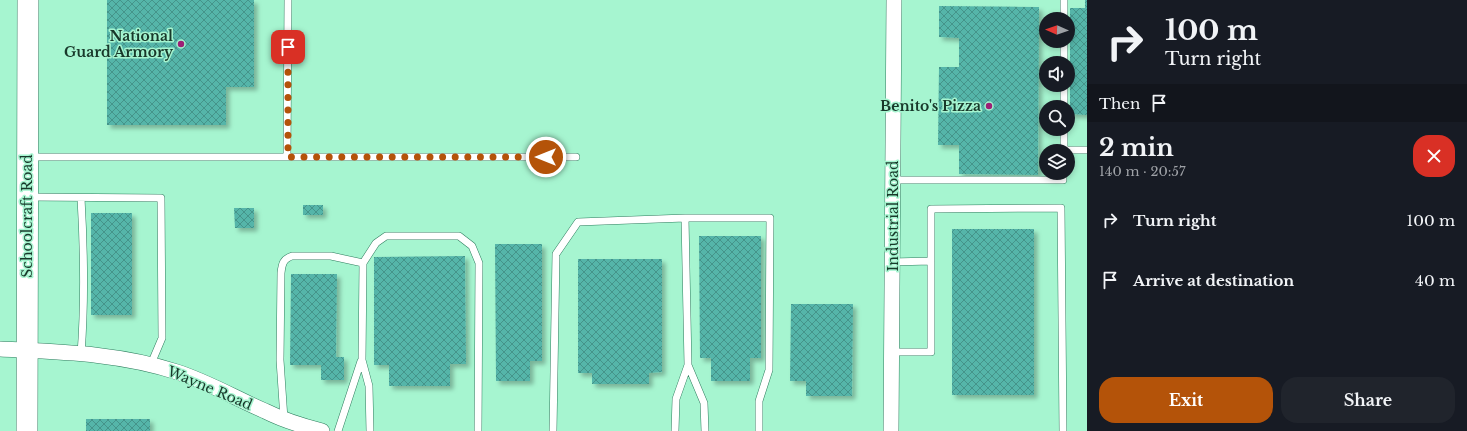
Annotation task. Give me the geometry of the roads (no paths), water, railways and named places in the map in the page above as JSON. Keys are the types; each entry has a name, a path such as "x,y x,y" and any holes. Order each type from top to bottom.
{"main road":[{"name":"Schoolcraft Road","path":"27,431 28,0"}],"street":[{"name":"Industrial Road","path":"891,431 894,0"},
{"name":"Wayne Road","path":"0,349 98,355 151,364 202,381 284,419 322,431"}],"lane":[{"path":"288,0 288,157"},
{"path":"1064,0 1064,12"},
{"path":"1075,151 1087,150"},
{"path":"28,157 576,157"},
{"path":"893,180 1039,180"},
{"path":"28,197 161,198 162,338 151,364"},
{"path":"81,198 84,312 81,354"},
{"path":"892,352 931,352 931,209 1062,208 1063,431"},
{"path":"675,431 676,399 688,365 685,218"},
{"path":"553,431 556,254 578,222 685,218 770,218 768,370 759,401 759,431"},
{"path":"370,431 369,386 362,360 363,263 376,243 386,236 459,236 472,246 479,263 478,431"},
{"path":"284,419 280,360 281,273 283,262 292,256 331,256 363,263"},
{"path":"892,262 931,261"},
{"path":"338,431 362,360"},
{"path":"688,365 704,403 705,431"}],"place":[{"name":"National Guard Armory","path":"181,44"},
{"name":"Benito's Pizza","path":"989,106"}]}
